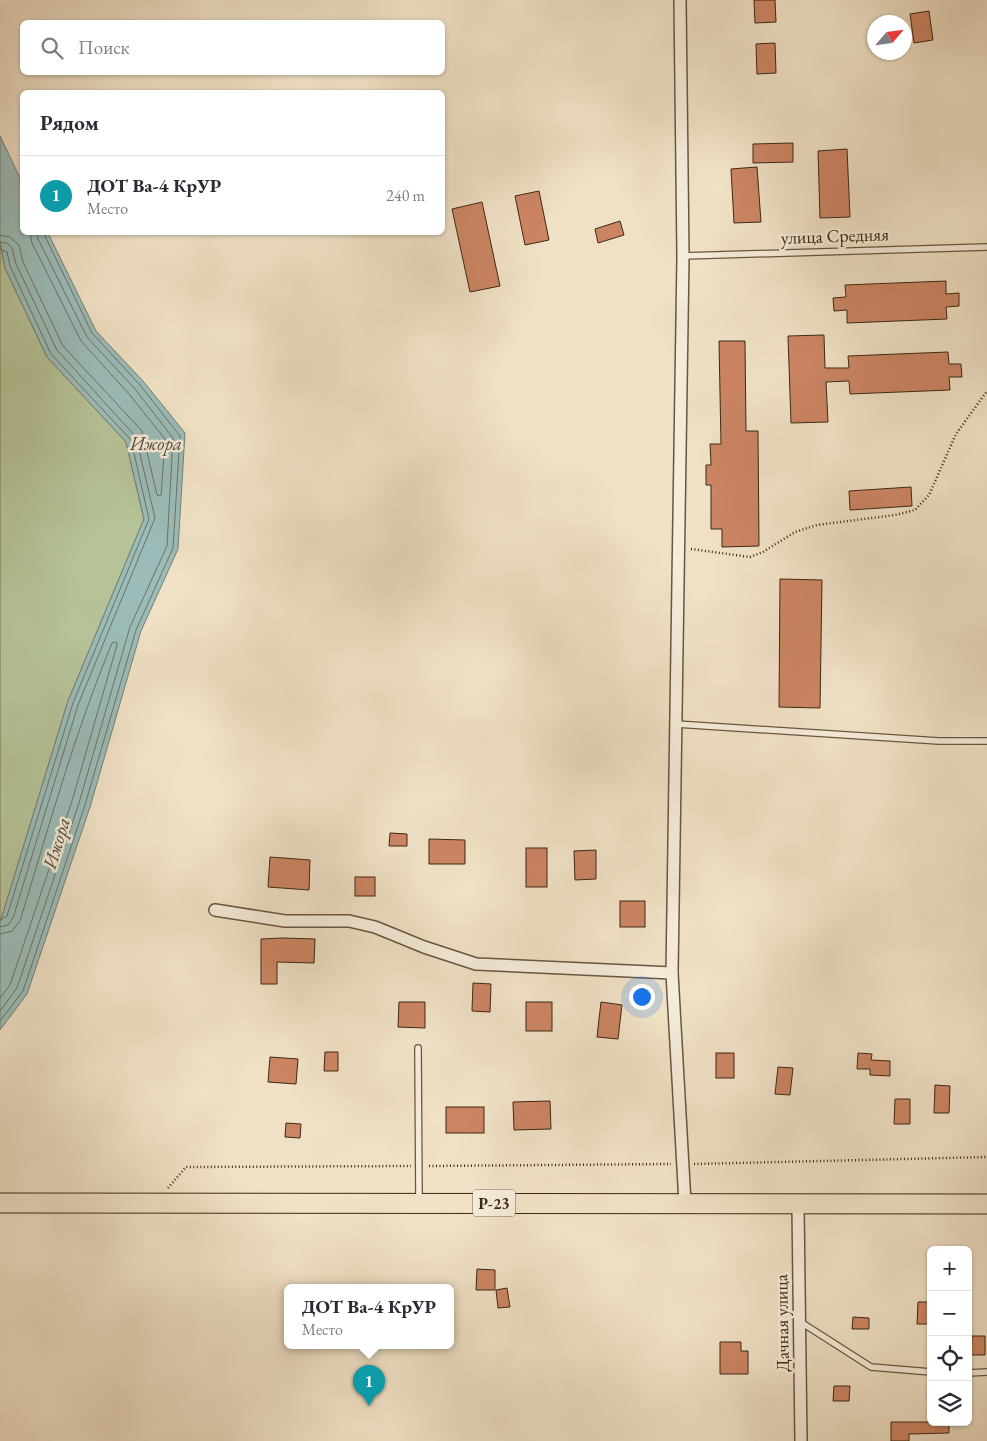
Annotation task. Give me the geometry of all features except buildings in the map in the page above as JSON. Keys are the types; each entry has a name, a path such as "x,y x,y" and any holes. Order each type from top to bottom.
{"main road":[{"name":"Р-23","path":"0,1203 685,1203 798,1206 987,1204"}],"street":[{"path":"680,0 683,256 672,973 685,1203"},
{"path":"215,910 286,921 349,922 375,926 424,947 476,964 672,973"},
{"name":"Дачная улица","path":"798,1206 801,1441"}],"lane":[{"name":"улица Средняя","path":"683,256 987,247"},
{"path":"676,724 939,741 987,741"},
{"path":"418,1048 419,1203"},
{"path":"799,1321 871,1367 927,1372"},
{"path":"972,1373 987,1372"}],"path":[{"path":"679,548 750,557 763,552 795,532 817,525 895,515 915,510 929,495 956,434 987,391"},
{"path":"682,1164 987,1157"}],"green space":[{"path":"0,241 5,268 47,357 126,442 144,519 68,701 0,923"}],"water":[{"name":"Ижора","path":"0,136 20,178 20,235 49,235 96,331 143,381 185,433 178,549 141,631 90,807 27,994 0,1030 0,923 68,701 144,519 126,442 47,357 5,268 0,241"}],"place":[{"name":"ДОТ Ва-4 КрУР","path":"369,1406"}]}
